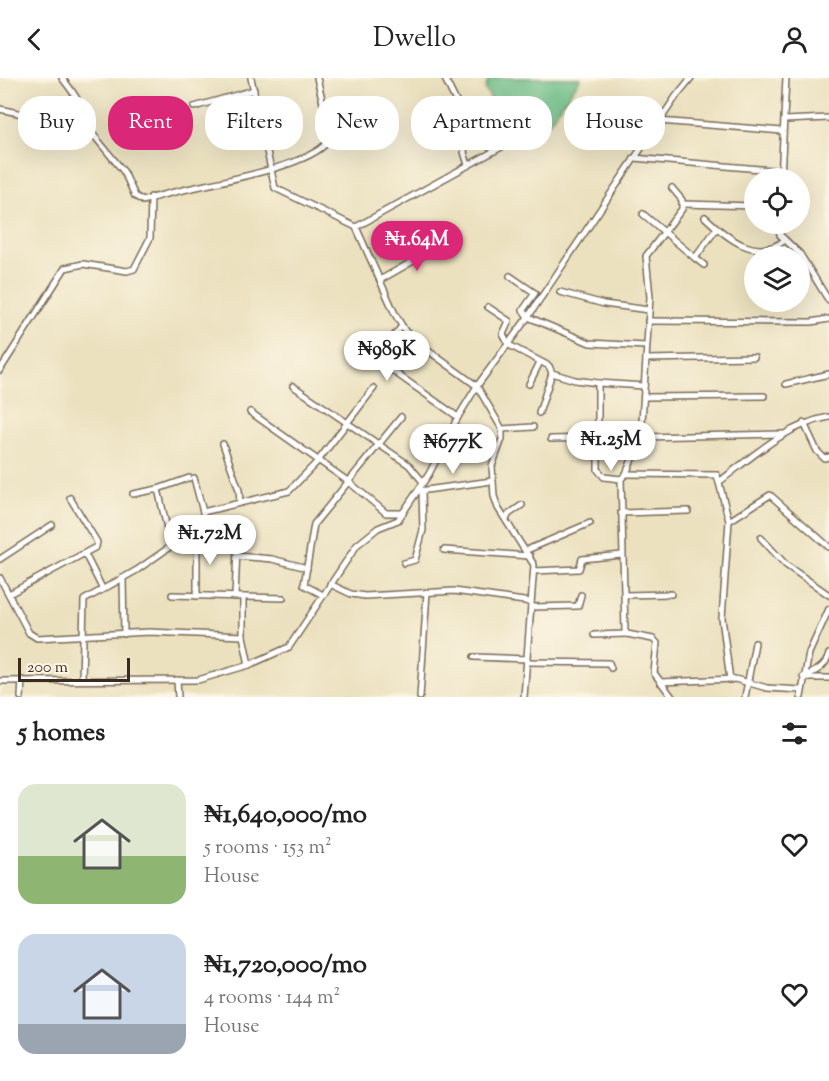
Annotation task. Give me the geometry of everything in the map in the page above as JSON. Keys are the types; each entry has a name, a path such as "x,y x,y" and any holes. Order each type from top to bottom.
{"street":[{"path":"62,78 76,96"},
{"path":"250,78 275,188 356,227 402,326 419,344 477,386 502,429 502,439 492,466 492,481 498,508 528,553 534,571 524,697"},
{"path":"96,138 124,172 135,196 143,201 270,169 304,158 327,145 331,131 317,78"},
{"path":"665,112 691,78"},
{"path":"782,168 786,78"},
{"path":"445,79 469,128 464,152 468,165"},
{"path":"195,107 254,90"},
{"path":"0,109 18,113"},
{"path":"784,120 829,118"},
{"path":"665,121 782,131"},
{"path":"356,227 496,150"},
{"path":"0,681 198,680 249,664 289,647 363,538 399,520 420,491 458,417 477,386 509,345 639,150"},
{"path":"634,158 748,168"},
{"path":"627,634 622,555 623,476 641,437 649,310 646,256 678,217 683,204 672,188"},
{"path":"0,370 65,268 83,264 127,271 134,269 150,238 152,197"},
{"path":"683,204 744,206"},
{"path":"643,214 704,265"},
{"path":"705,217 743,247 773,248 784,240"},
{"path":"695,258 717,228"},
{"path":"780,234 800,254 829,301"},
{"path":"380,280 443,244"},
{"path":"510,276 535,293 523,310 528,317 590,343 646,346"},
{"path":"560,292 604,304 649,310"},
{"path":"488,307 509,321 503,334 509,345 551,368 552,373 538,413"},
{"path":"648,321 811,322 829,319"},
{"path":"402,326 382,350 387,367 458,417"},
{"path":"646,359 754,357"},
{"path":"529,384 540,362"},
{"path":"552,373 575,380 645,386"},
{"path":"786,384 829,375"},
{"path":"598,383 599,474 623,476 717,474 729,521 722,618 730,680"},
{"path":"293,386 415,469 423,482"},
{"path":"203,512 289,491 316,462 374,388"},
{"path":"644,397 764,396"},
{"path":"250,412 316,462 349,482 386,513 403,513"},
{"path":"323,595 304,585 314,524 401,417"},
{"path":"719,482 783,434 804,423 829,417"},
{"path":"804,423 817,451 824,458 829,457"},
{"path":"502,429 533,427"},
{"path":"641,437 783,434"},
{"path":"552,439 597,438"},
{"path":"223,444 240,502"},
{"path":"82,680 84,600 123,578 171,546 205,531 203,512 192,478 133,494"},
{"path":"420,491 492,481"},
{"path":"158,489 171,546"},
{"path":"404,563 415,560 423,530 420,491"},
{"path":"729,521 770,495 829,547"},
{"path":"9,594 96,547 97,542 70,498"},
{"path":"506,519 522,505"},
{"path":"621,513 688,511"},
{"path":"444,550 528,553 590,523"},
{"path":"0,559 52,525"},
{"path":"235,597 238,525"},
{"path":"197,536 197,596"},
{"path":"761,538 786,565 829,595"},
{"path":"85,554 102,588"},
{"path":"534,571 579,569 582,559 622,555"},
{"path":"237,556 272,559 307,568"},
{"path":"0,578 32,636 123,634 243,636"},
{"path":"123,578 123,634"},
{"path":"330,584 351,594 365,596 454,591 531,604 578,606 581,595"},
{"path":"420,697 427,592"},
{"path":"624,596 671,594"},
{"path":"172,595 283,598"},
{"path":"243,597 243,636 249,664"},
{"path":"801,697 803,677 819,626 829,609"},
{"path":"594,634 647,636 657,644 654,673 672,697"},
{"path":"745,697 755,643"},
{"path":"803,677 827,662 829,654"},
{"path":"474,657 609,663 611,668"},
{"path":"803,677 829,678"},
{"path":"21,697 22,680"},
{"path":"177,680 178,697"},
{"path":"660,682 730,680 748,682 766,688 801,690"}],"green space":[{"path":"489,78 581,78 568,96 564,96 564,102 552,118 552,96 489,96 485,89"}]}
